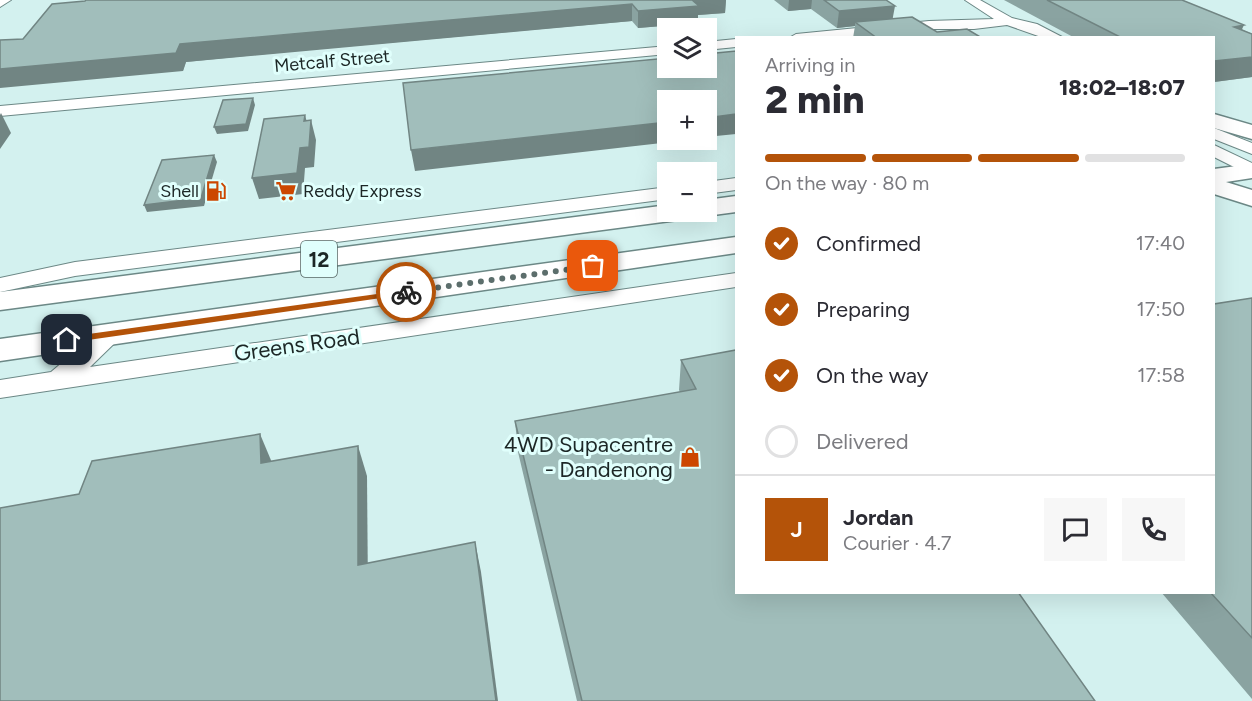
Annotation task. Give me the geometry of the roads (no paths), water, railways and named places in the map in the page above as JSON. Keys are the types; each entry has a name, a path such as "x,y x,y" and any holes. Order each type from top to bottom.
{"main road":[{"path":"1216,137 1252,134"},
{"path":"1215,176 1252,170"},
{"path":"1215,186 1252,198"},
{"path":"717,207 735,204"},
{"name":"12","path":"0,302 657,215"},
{"name":"Greens Road","path":"0,350 735,245"}],"street":[{"path":"0,3 4,0"},
{"path":"971,0 1002,18 1052,36"},
{"path":"816,36 929,25 974,25 1002,18"},
{"path":"1002,18 1006,28 1016,36"},
{"path":"717,45 735,43"},
{"name":"Metcalf Street","path":"0,111 657,51"},
{"path":"1216,137 1252,149"},
{"path":"1216,137 1252,170"},
{"path":"717,187 735,184"},
{"path":"0,285 75,269 657,194"},
{"name":"Greens Road","path":"0,389 735,280"},
{"path":"59,380 112,334"}],"place":[{"name":"Shell","path":"216,191"},
{"name":"Reddy Express","path":"286,191"},
{"name":"4WD Supacentre - Dandenong","path":"690,457"}]}
